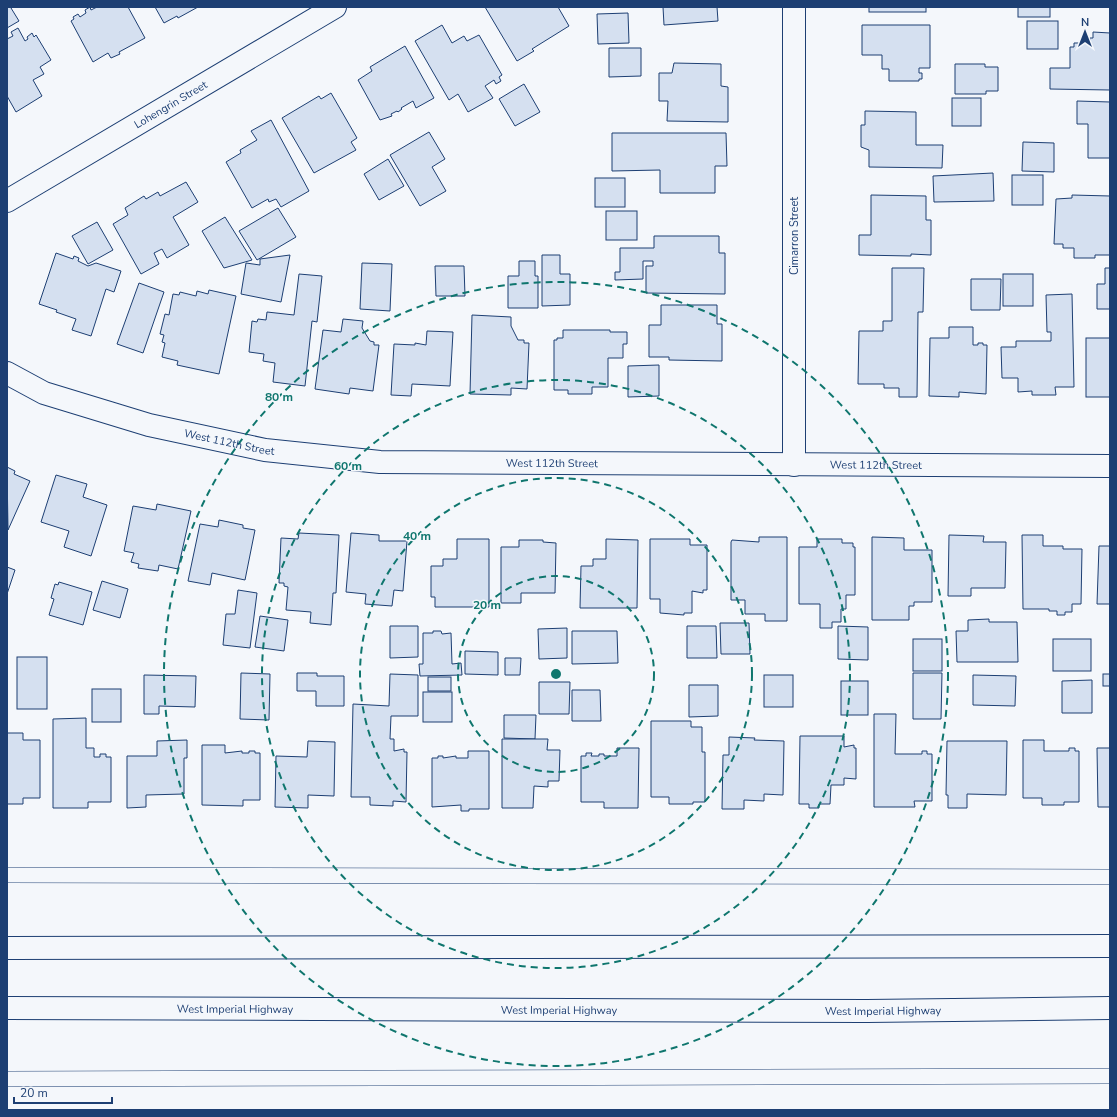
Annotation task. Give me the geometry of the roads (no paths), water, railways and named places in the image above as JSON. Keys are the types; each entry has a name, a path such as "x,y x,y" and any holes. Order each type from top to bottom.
{"main road":[{"name":"Lohengrin Street","path":"7,201 335,7"},
{"name":"Cimarron Street","path":"794,7 794,465"},
{"name":"West 112th Street","path":"7,373 44,393 150,425 264,450 380,462 1110,466"},
{"path":"7,948 1110,946"},
{"name":"West Imperial Highway","path":"7,1008 867,1011 1110,1008"}],"lane":[{"path":"7,876 1110,877"},
{"path":"7,1078 1110,1076"}]}
